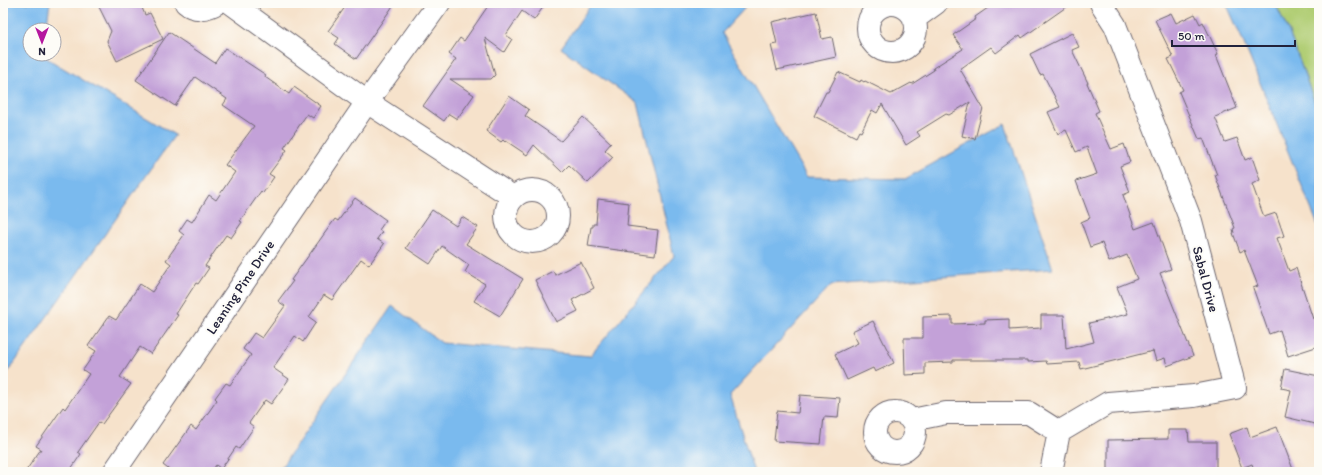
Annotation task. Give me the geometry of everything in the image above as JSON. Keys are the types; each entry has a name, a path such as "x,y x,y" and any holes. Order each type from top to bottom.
{"street":[{"path":"186,3 196,8 204,9 217,3"},
{"path":"231,3 367,102 513,198"},
{"name":"Leaning Pine Drive","path":"114,472 367,102 439,3"},
{"path":"914,19 936,3"},
{"name":"Sabal Drive","path":"1059,432 1108,403 1194,396 1235,388 1191,221 1115,25 1101,3"},
{"path":"912,420 946,413 1029,414 1059,432 1051,472"}],"green space":[{"path":"1275,3 1319,3 1319,114 1289,32"}],"water":[{"path":"3,3 50,3 47,22 22,22 22,62 53,62 175,135 3,379"},
{"path":"592,3 746,3 744,9 722,33 807,177 905,179 1005,124 1053,269 831,285 730,395 754,472 278,472 392,306 442,343 590,356 674,256 638,103 561,48"},
{"path":"1226,3 1275,3 1289,32 1319,114 1319,228 1243,41"}],"building":[{"path":"97,3 140,3 145,15 150,13 163,39 117,61 107,41 111,31"},
{"path":"348,3 395,3 356,59 335,44 339,38 328,31"},
{"path":"490,3 546,3 534,20 522,11 506,35 512,39 504,52 485,38 495,75 491,79 450,79 474,95 457,119 449,114 444,121 423,106 456,59 449,54 460,38 464,41"},
{"path":"995,3 1072,3 1022,38 1020,35 996,53 991,47 960,69 983,108 975,139 962,136 970,102 949,115 946,114 917,132 920,136 906,145 882,104 877,113 872,110 861,132 859,131 856,137 814,116 838,72 860,82 861,80 864,82 865,81 891,94 911,83 912,84 934,70 933,68 963,49 953,35 976,19 975,17"},
{"path":"816,12 822,39 832,37 836,57 777,70 771,45 777,44 772,22"},
{"path":"1171,13 1176,23 1195,14 1200,24 1203,22 1218,54 1216,55 1237,108 1215,117 1225,142 1237,138 1245,160 1252,157 1260,180 1252,184 1264,217 1276,213 1284,236 1277,238 1289,271 1296,268 1313,319 1315,318 1319,330 1319,346 1288,356 1280,330 1269,334 1253,288 1258,286 1244,250 1240,252 1233,233 1233,229 1235,228 1215,175 1217,175 1203,138 1199,139 1179,92 1183,90 1168,59 1173,57 1155,20"},
{"path":"169,32 215,63 225,48 266,75 265,77 289,94 294,87 321,106 313,118 307,114 284,148 287,150 269,174 274,177 263,193 261,191 240,221 242,222 231,238 226,235 205,266 209,268 198,284 196,283 176,314 178,315 151,354 140,347 120,377 131,384 102,424 99,422 78,452 81,454 69,472 25,472 41,449 36,446 63,407 65,409 89,374 83,370 96,351 88,346 109,316 116,320 140,284 152,292 171,264 166,260 184,235 179,231 187,219 192,222 209,195 216,200 235,172 225,165 254,126 223,105 227,99 195,77 175,106 136,80"},
{"path":"1072,33 1079,47 1072,50 1088,83 1099,111 1095,113 1111,149 1124,144 1130,162 1120,166 1130,192 1123,195 1135,229 1154,222 1171,269 1160,273 1193,356 1167,366 1165,358 1156,361 1153,351 1081,369 1079,362 1047,364 1046,361 1028,362 1028,360 953,360 953,362 925,363 925,374 905,375 904,338 923,338 923,317 952,316 952,324 985,323 985,320 1009,319 1009,330 1041,328 1041,315 1064,315 1066,349 1094,342 1089,323 1128,314 1117,287 1137,279 1127,255 1109,262 1102,243 1090,247 1081,222 1090,218 1076,181 1097,174 1087,147 1076,152 1066,130 1058,134 1048,112 1060,107 1043,74 1040,75 1030,54"},
{"path":"509,96 529,110 525,116 561,141 583,117 611,143 605,150 613,157 588,183 569,165 562,172 534,145 527,155 506,141 505,142 503,140 501,142 486,131"},
{"path":"355,198 386,220 379,230 382,232 377,239 384,244 369,265 361,259 332,300 324,295 309,317 316,322 303,342 295,336 273,368 289,379 271,404 265,400 249,423 254,427 239,449 236,447 221,469 216,465 211,472 172,472 163,465 191,426 196,430 217,400 215,398 226,383 230,385 251,355 243,349 254,333 262,338 285,306 278,301 293,281 291,280 335,219 338,221"},
{"path":"598,199 629,203 627,226 658,230 655,255 588,246 591,227 593,227 593,224 596,224"},
{"path":"432,210 456,226 462,217 478,227 466,244 523,279 500,316 474,301 485,284 465,272 469,265 442,246 430,264 406,248"},
{"path":"581,262 594,288 572,300 578,311 556,322 535,280 553,271 555,275"},
{"path":"873,321 894,363 875,372 873,368 847,380 835,354 858,343 852,331"},
{"path":"1285,369 1319,376 1316,394 1319,395 1319,425 1285,417 1291,390 1281,388"},
{"path":"800,395 840,398 838,418 824,417 821,444 774,441 777,411 798,413"},
{"path":"1247,427 1250,437 1277,427 1294,472 1255,472 1252,464 1242,468 1229,434"},
{"path":"1168,430 1188,430 1189,442 1216,442 1216,472 1108,472 1108,440 1168,439"}]}
